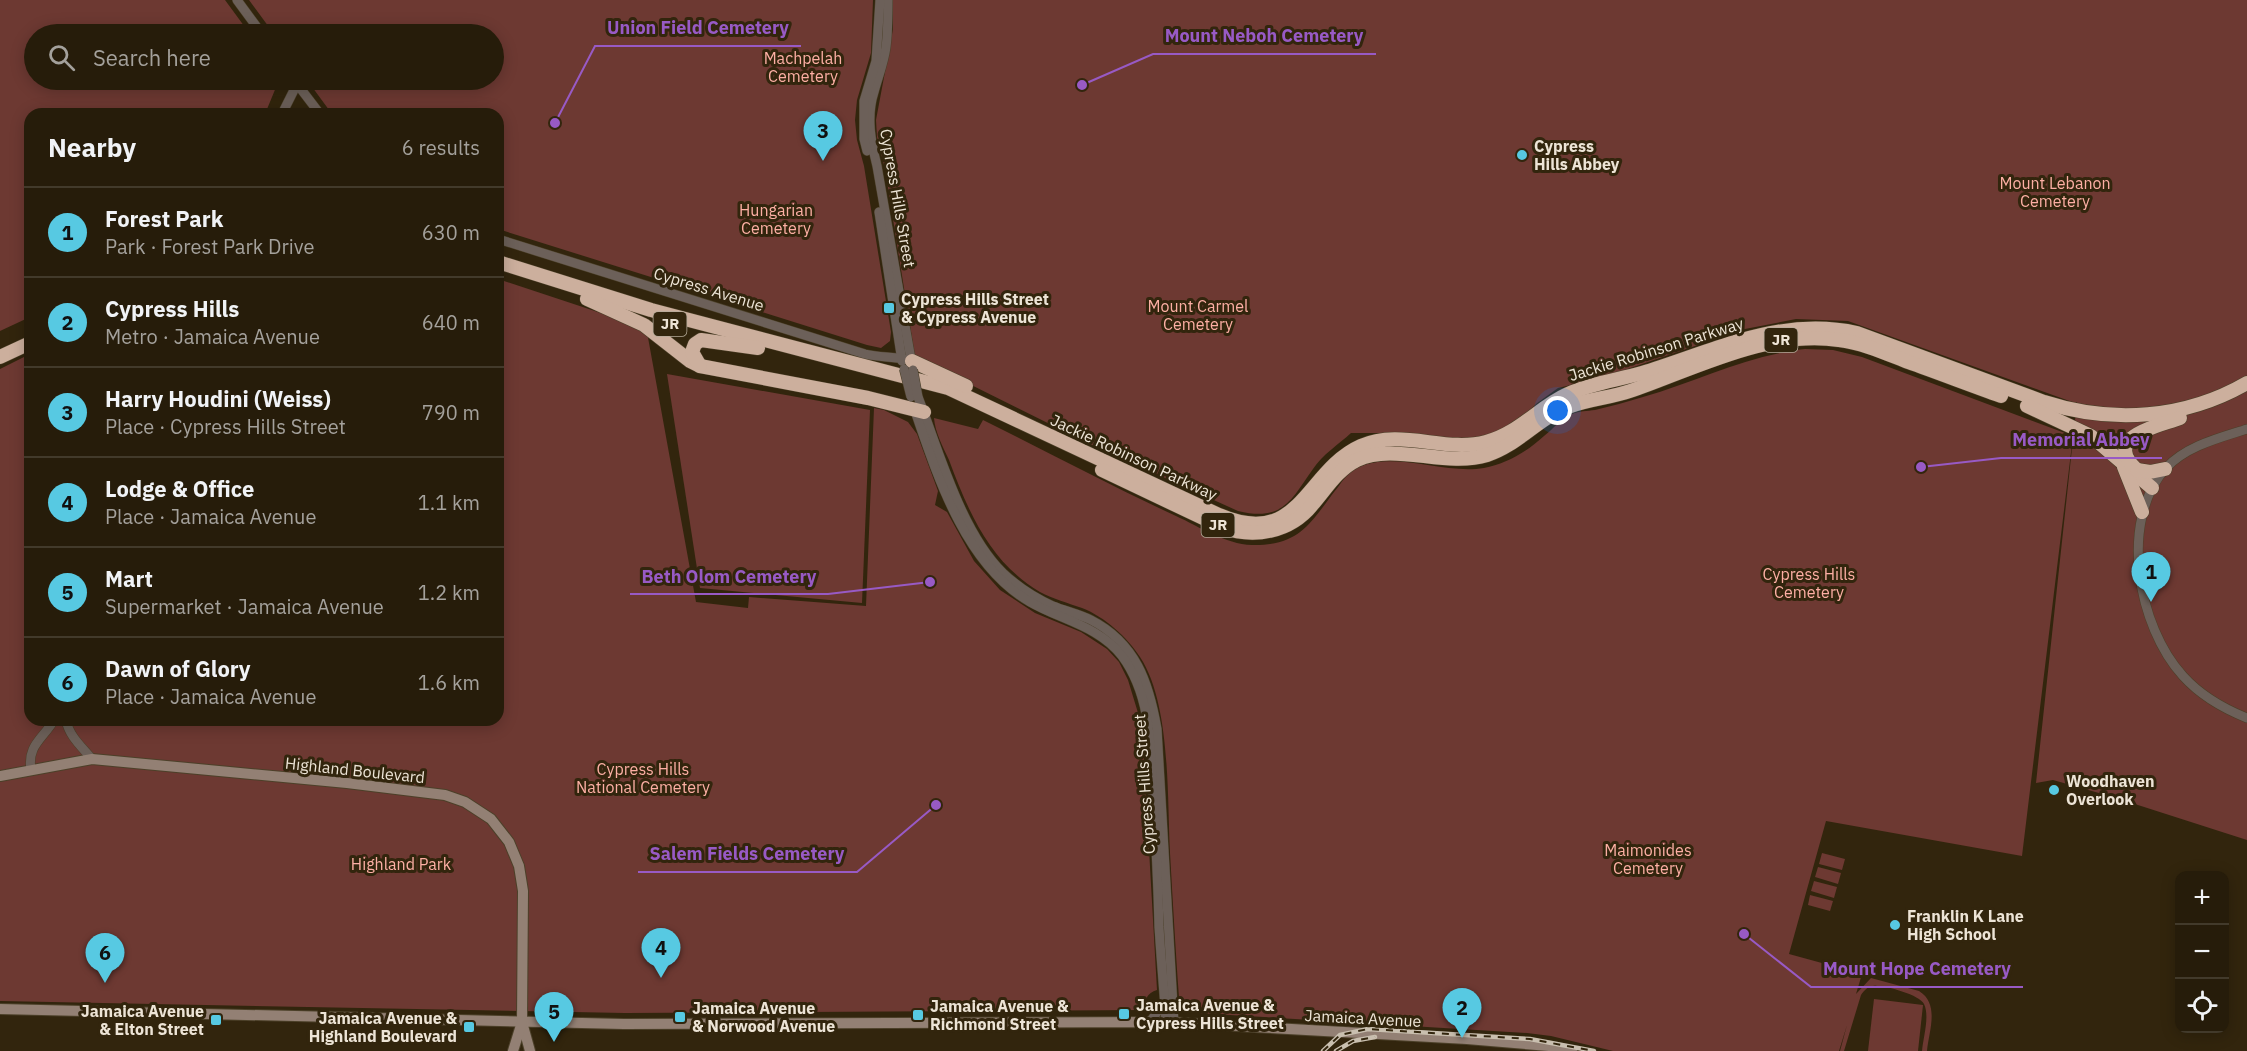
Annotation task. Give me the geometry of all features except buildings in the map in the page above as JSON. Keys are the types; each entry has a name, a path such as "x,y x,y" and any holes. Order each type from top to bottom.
{"highway":[{"name":"Jackie Robinson Parkway","path":"504,263 651,310 939,385 1233,520 1253,523 1268,522 1298,506 1333,465 1359,446 1390,440 1463,446 1489,442 1516,428 1560,398 1755,336 1785,329 1839,330 1865,336 2068,410 2104,415 2141,416 2177,410 2214,399 2247,383"},
{"name":"Jackie Robinson Parkway","path":"504,272 758,348 940,394 1215,524 1248,533 1269,531 1295,521 1311,507 1340,472 1363,458 1382,454 1456,460 1478,457 1508,446 1562,410 1766,343 1786,339 1840,340 1870,348 2027,406 2067,418 2103,423 2133,424 2180,418 2209,410 2247,392"},
{"path":"582,297 644,325 690,361 700,366 860,397 917,404"},
{"path":"700,366 692,349 701,340 758,348"},
{"path":"0,348 24,343"},
{"path":"0,357 24,344"},
{"path":"908,364 1091,447 1146,479"},
{"path":"2027,406 2091,436 2123,465 2153,485"},
{"path":"2153,485 2129,462 2127,446 2131,437 2140,432 2160,427 2180,418"},
{"path":"2123,465 2142,512"},
{"path":"2137,470 2150,472 2165,469"}],"main road":[{"name":"Highland Boulevard","path":"0,776 92,759 347,783 445,795 465,802 490,819 509,842 519,866 523,891 522,1022"},
{"name":"Jamaica Avenue","path":"0,1009 703,1025 1170,1022 1467,1039 1549,1046 1572,1051"},
{"path":"513,1051 522,1022"},
{"path":"522,1022 530,1051"}],"street":[{"path":"237,0 255,24"},
{"name":"Cypress Hills Street","path":"880,0 876,61 864,101 867,140 874,167 917,404 947,496 970,540 995,576 1027,601 1054,615 1089,628 1109,642 1135,676 1150,730 1165,1001 1170,1022"},
{"name":"Cypress Hills Street","path":"867,140 873,94 882,69 886,46 888,0"},
{"path":"285,108 292,90"},
{"path":"302,90 316,108"},
{"name":"Cypress Avenue","path":"504,241 865,354 908,364"},
{"name":"Cypress Hills Street","path":"917,404 954,491 987,555 1003,573 1025,590 1052,606 1092,621 1113,635 1139,666 1152,697 1157,729 1170,1022"},
{"path":"2247,429 2191,449 2165,469 2153,485 2142,512 2139,546 2142,590 2154,629 2162,645 2182,675 2204,696 2247,718"},
{"path":"31,770 30,755 33,746 50,726"},
{"path":"67,726 75,740 92,759"},
{"path":"1150,1022 1165,1001"}],"green space":[{"path":"0,0 225,0 243,24 24,24 24,90 275,90 267,108 24,108 24,320 0,331"},
{"path":"249,0 873,0 871,53 857,100 855,120 891,332 890,341 881,348 867,345 504,231 504,108 328,108 314,90 504,90 504,24 267,24"},
{"path":"893,0 2247,0 2247,840 2053,780 2036,783 2077,402 1848,321 1796,319 1745,329 1601,378 1558,388 1536,404 1520,421 1496,434 1471,441 1384,433 1351,433 1321,459 1284,506 1276,511 1253,514 1238,511 1090,444 915,357 885,169 877,137 876,120 893,29"},
{"path":"504,281 622,320 647,332 696,602 748,608 749,597 866,606 874,408 884,410 908,422 917,434 938,491 935,505 947,512 974,561 1000,590 1035,613 1081,632 1107,649 1119,662 1128,680 1142,726 1157,990 1147,997 1144,1010 625,1013 0,1001 0,369 24,357 24,726 504,726"},
{"name":"Cypress Hills Cemetery","path":"1805,349 1833,350 1862,357 2073,436 2022,856 1826,821 1789,954 1862,974 1856,994 1871,978 1919,991 1925,996 1931,1010 1927,1051 1922,1051 1926,1021 1924,1004 1916,997 1903,992 1874,986 1861,995 1844,1051 1840,1051 1847,1025 1839,1051 1613,1051 1551,1036 1527,1033 1180,1012 1166,752 1157,700 1150,677 1135,650 1115,628 1091,612 1040,592 1007,566 994,551 964,498 936,429 934,418 978,429 983,420 1213,534 1242,544 1269,544 1283,541 1304,529 1346,477 1357,468 1387,461 1469,469 1492,466 1524,452 1572,414 1637,399 1763,357"},
{"path":"667,374 870,410 862,603 700,588"},
{"path":"1822,853 1845,859 1842,870 1819,864"},
{"path":"1818,867 1841,873 1838,884 1815,877"},
{"path":"1814,881 1837,887 1834,898 1811,891"},
{"path":"1810,895 1833,901 1830,911 1808,905"},
{"path":"1874,999 1923,1005 1918,1051 1868,1051"}],"railway":[{"path":"1323,1051 1340,1035 1368,1029 1530,1039 1594,1051"},
{"path":"1336,1051 1353,1041 1375,1037"}],"place":[{"name":"Mount Neboh Cemetery","path":"1082,85"},
{"name":"Union Field Cemetery","path":"555,123"},
{"name":"Cypress Hills Abbey","path":"1522,155"},
{"name":"Harry Houdini (Weiss)","path":"823,161"},
{"name":"Cypress Hills Street & Cypress Avenue","path":"889,308"},
{"name":"Memorial Abbey","path":"1921,467"},
{"name":"Beth Olom Cemetery","path":"930,582"},
{"name":"Forest Park","path":"2151,602"},
{"name":"Woodhaven Overlook","path":"2054,790"},
{"name":"Salem Fields Cemetery","path":"936,805"},
{"name":"Franklin K Lane High School","path":"1895,925"},
{"name":"Mount Hope Cemetery","path":"1744,934"},
{"name":"Lodge & Office","path":"661,978"},
{"name":"Dawn of Glory","path":"105,983"},
{"name":"Jamaica Avenue & Cypress Hills Street","path":"1124,1014"},
{"name":"Jamaica Avenue & Richmond Street","path":"918,1015"},
{"name":"Jamaica Avenue & Norwood Avenue","path":"680,1017"},
{"name":"Jamaica Avenue & Elton Street","path":"216,1020"},
{"name":"Jamaica Avenue & Highland Boulevard","path":"469,1027"},
{"name":"Cypress Hills","path":"1462,1038"},
{"name":"Mart","path":"554,1042"}],"park label":[{"name":"Machpelah Cemetery","path":"803,67"},
{"name":"Mount Lebanon Cemetery","path":"2055,192"},
{"name":"Hungarian Cemetery","path":"776,219"},
{"name":"Mount Carmel Cemetery","path":"1198,315"},
{"name":"Cypress Hills National Cemetery","path":"643,778"},
{"name":"Maimonides Cemetery","path":"1648,859"},
{"name":"Highland Park","path":"401,864"}]}
